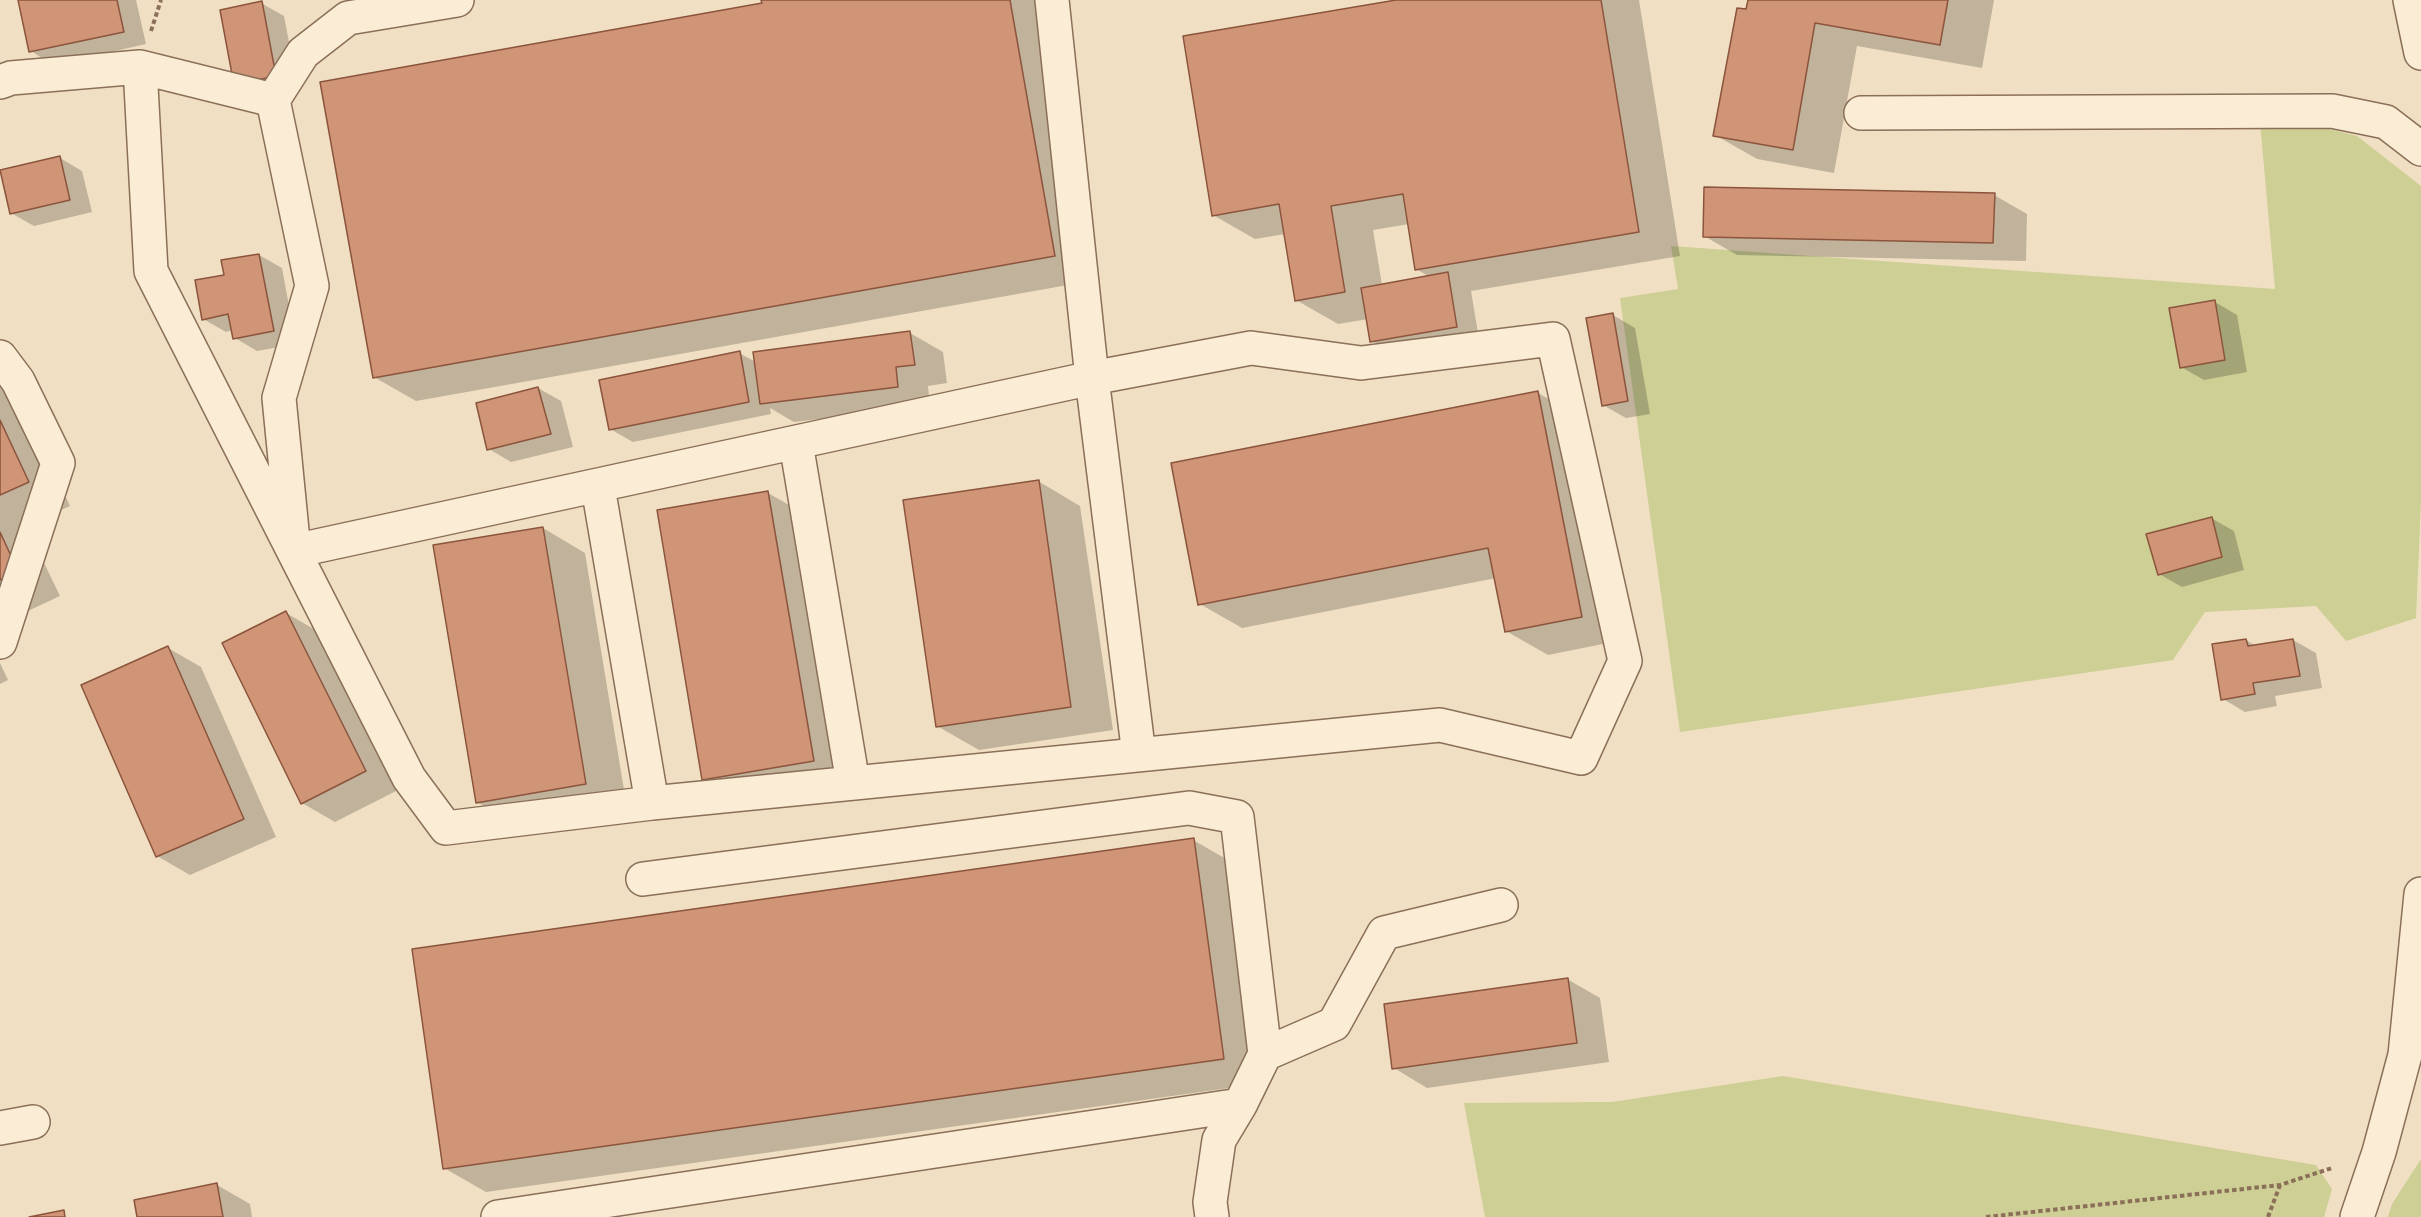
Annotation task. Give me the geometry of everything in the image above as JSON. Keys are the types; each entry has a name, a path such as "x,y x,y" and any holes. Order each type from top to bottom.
{"street":[{"path":"294,551 279,398 312,286 273,100 303,53 348,18 457,0"},
{"path":"1052,0 1092,378 1138,755"},
{"path":"2410,0 2421,53"},
{"path":"0,82 10,78 140,67 273,100"},
{"path":"140,67 151,271 409,778 446,828 652,803 1440,725 1581,758 1625,661 1552,339 1360,363 1251,348 1092,378 294,551"},
{"path":"1861,113 2332,111 2386,122 2421,149"},
{"path":"0,357 18,381 58,463 0,642"},
{"path":"796,442 853,783"},
{"path":"598,486 652,803"},
{"path":"643,879 1189,808 1237,817 1265,1054 1240,1105 1219,1140 1210,1202 1212,1217"},
{"path":"2357,1217 2413,1056 2421,894"},
{"path":"1265,1054 1334,1024 1384,933 1501,905"},
{"path":"498,1217 1240,1105"},
{"path":"0,1128 33,1122"}],"path":[{"path":"1986,1217 2280,1185 2379,1152"},
{"path":"2268,1217 2280,1185"}],"green space":[{"path":"2259,111 2357,136 2421,186 2421,502 2416,618 2346,641 2316,606 2205,612 2173,660 1680,732 1620,298 1678,289 1671,246 2275,289"},
{"path":"1783,1076 2316,1165 2332,1189 2324,1217 1485,1217 1464,1103 1612,1102"},
{"path":"2421,1159 2421,1217 2388,1217 2392,1204"}],"building":[{"path":"18,0 117,0 124,32 29,52"},
{"path":"761,0 1010,0 1055,256 373,378 320,82 762,3"},
{"path":"1396,0 1601,0 1639,232 1415,270 1403,194 1331,206 1345,292 1295,301 1279,204 1212,216 1183,36"},
{"path":"1748,0 1948,0 1940,45 1815,23 1793,150 1713,136 1737,8 1746,9"},
{"path":"262,1 276,76 234,85 220,10"},
{"path":"60,156 70,200 10,214 0,170"},
{"path":"1704,187 1995,193 1993,243 1703,237"},
{"path":"259,254 274,331 233,339 228,314 202,320 195,280 224,275 221,260"},
{"path":"1448,272 1457,327 1370,342 1361,288"},
{"path":"2215,300 2225,360 2180,368 2169,308"},
{"path":"1613,313 1628,401 1602,406 1586,318"},
{"path":"910,331 915,365 896,367 898,387 760,404 753,352"},
{"path":"740,351 749,402 609,430 599,380"},
{"path":"538,387 551,434 487,450 476,403"},
{"path":"1538,391 1582,617 1505,632 1488,548 1198,605 1171,463"},
{"path":"0,420 29,482 0,495"},
{"path":"1039,480 1071,707 936,727 903,500"},
{"path":"768,491 814,761 702,780 657,510"},
{"path":"2212,517 2222,557 2158,575 2146,534"},
{"path":"543,527 586,784 476,803 433,545"},
{"path":"0,532 18,571 0,580"},
{"path":"286,611 366,771 301,804 222,643"},
{"path":"2246,639 2248,646 2293,639 2300,676 2253,683 2255,694 2221,700 2212,644"},
{"path":"168,646 244,819 156,857 81,685"},
{"path":"1194,838 1224,1059 443,1169 412,949"},
{"path":"1568,978 1577,1043 1392,1069 1384,1004"},
{"path":"217,1183 223,1217 137,1217 134,1200"},
{"path":"64,1210 65,1217 29,1217"}]}
